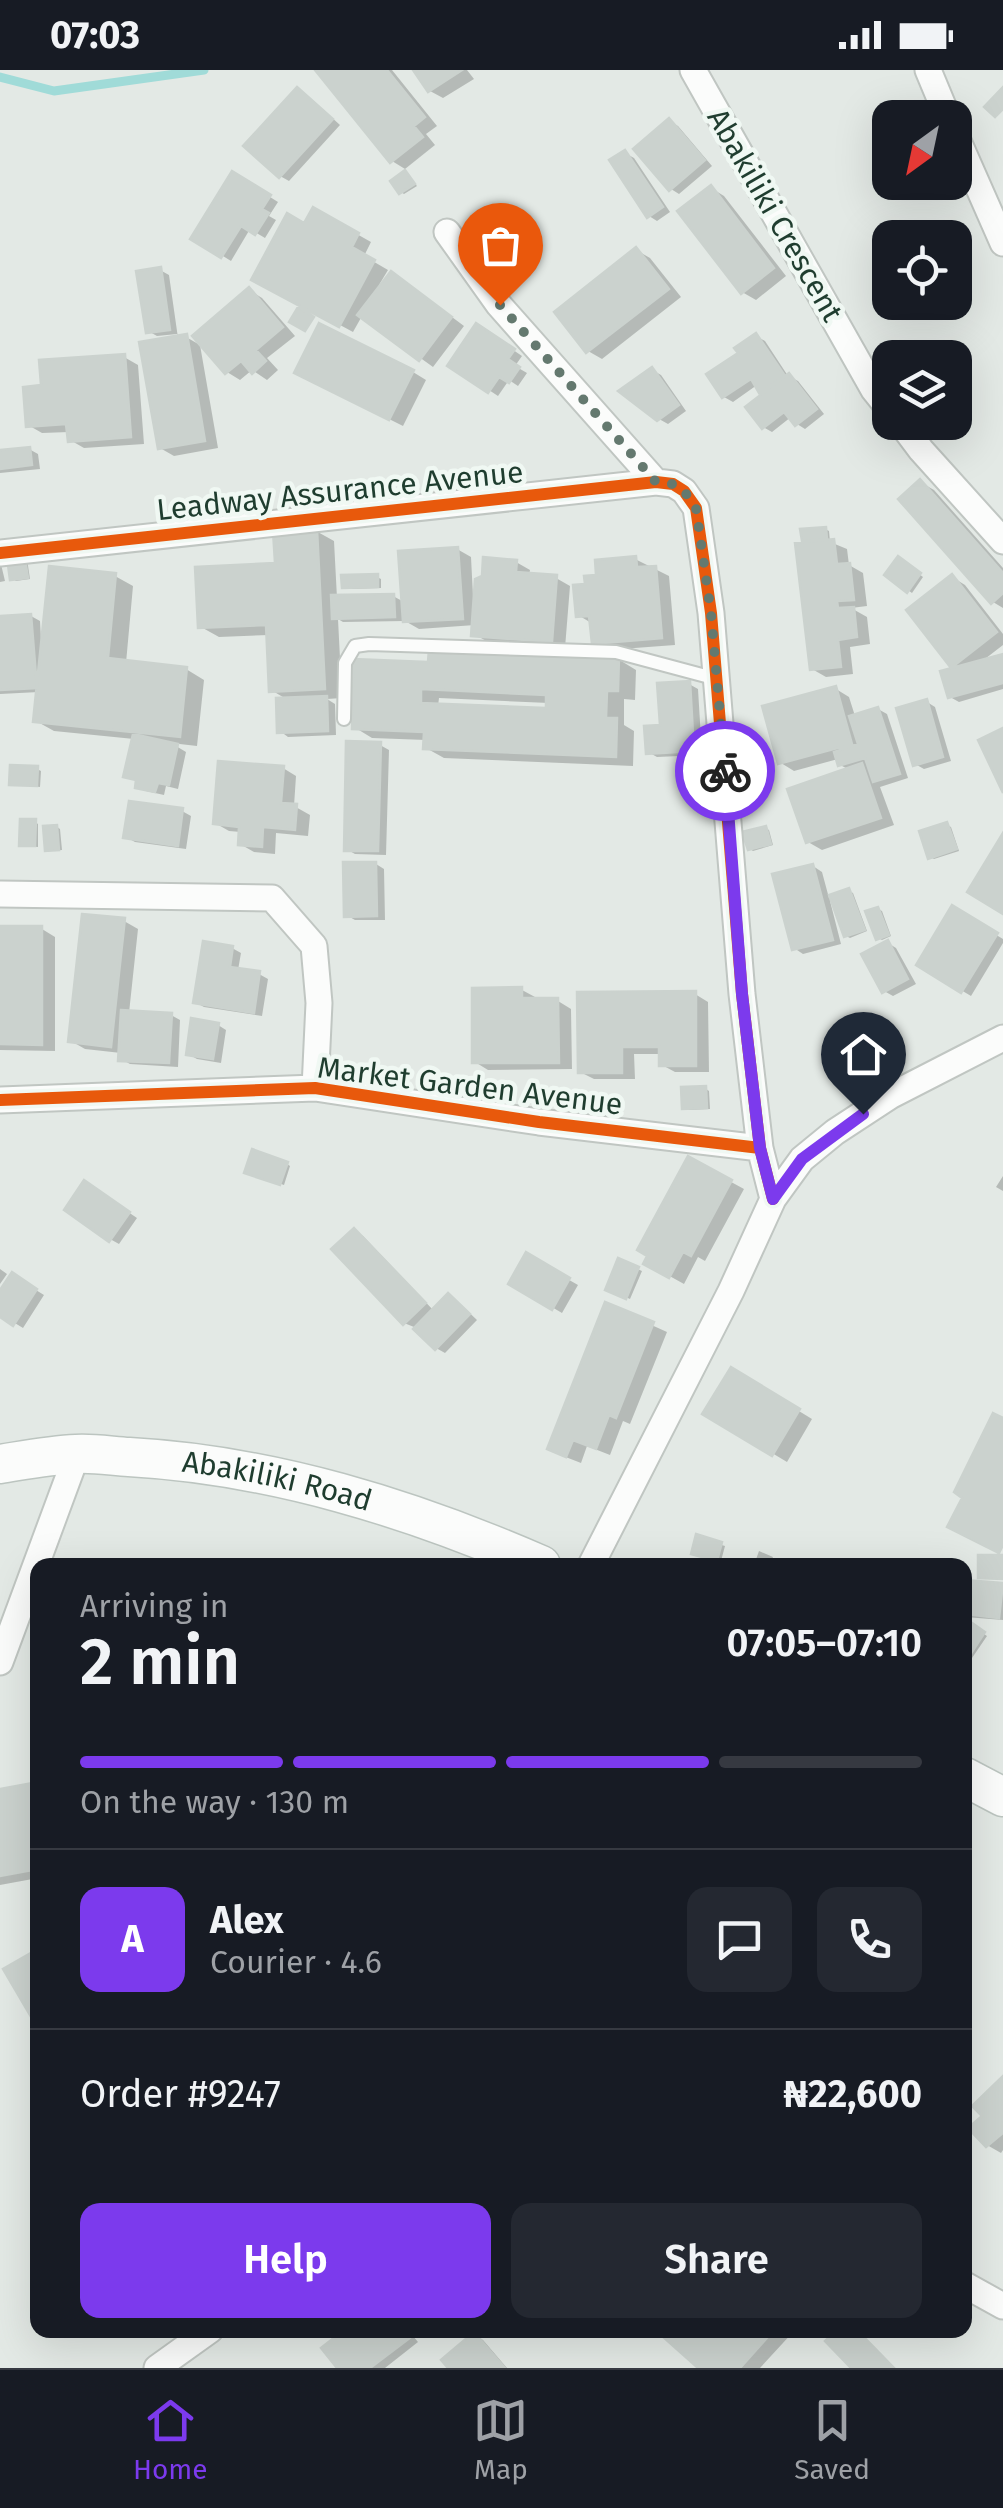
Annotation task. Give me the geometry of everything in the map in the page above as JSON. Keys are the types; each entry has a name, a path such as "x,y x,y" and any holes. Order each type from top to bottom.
{"main road":[{"name":"Abakiliki Road","path":"0,1464 77,1454 168,1459 244,1469 310,1484 440,1525 526,1558"},
{"path":"972,1780 1003,1796"}],"street":[{"name":"Abakiliki Crescent","path":"693,70 872,386"},
{"path":"928,70 940,100"},
{"path":"972,173 1003,243"},
{"path":"447,232 500,305 656,482"},
{"path":"914,440 1003,541"},
{"name":"Leadway Assurance Avenue","path":"0,554 656,482 672,484 684,491 696,508 717,679"},
{"path":"717,679 742,994 760,1148 773,1199"},
{"path":"0,894 272,898 314,946 320,1002 315,1088"},
{"path":"595,1558 731,1292 773,1199 802,1159 890,1096 1003,1038"},
{"name":"Market Garden Avenue","path":"0,1100 315,1088 539,1122 760,1148"},
{"path":"38,1558 77,1454"},
{"path":"0,1662 30,1581"},
{"path":"972,2289 1003,2306"},
{"path":"157,2368 199,2338"}],"lane":[{"path":"344,719 345,663 354,646 369,644 616,652 717,679"}],"building":[{"path":"315,70 387,70 425,117 414,126 423,137 390,163"},
{"path":"413,70 462,70 428,92"},
{"path":"297,87 333,119 279,178 243,146"},
{"path":"1002,88 1003,109 995,117 984,107"},
{"path":"669,118 705,160 669,191 633,149"},
{"path":"625,150 663,207 647,218 609,160"},
{"path":"405,170 415,184 399,194 390,181"},
{"path":"232,171 271,195 262,209 269,213 255,235 241,226 221,258 190,239"},
{"path":"711,185 774,268 741,294 677,211"},
{"path":"313,207 359,233 352,247 375,260 339,327 251,280 287,213 304,223"},
{"path":"636,247 669,289 586,353 554,312"},
{"path":"161,267 170,330 146,333 136,271"},
{"path":"391,271 452,317 419,361 357,315"},
{"path":"249,287 283,327 256,350 266,361 252,374 241,361 225,374 192,336"},
{"path":"298,307 314,317 305,331 289,322"},
{"path":"319,323 414,370 389,420 294,373"},
{"path":"476,323 515,349 508,359 520,367 509,383 499,377 488,393 447,366"},
{"path":"756,333 785,376 759,393 751,379 722,398 706,374 738,353 734,348"},
{"path":"187,334 205,441 158,449 139,342"},
{"path":"125,354 131,437 68,442 66,424 26,427 23,387 41,385 39,360"},
{"path":"652,367 679,405 657,421 618,391"},
{"path":"789,373 817,409 795,426 784,412 762,429 745,407"},
{"path":"30,447 32,465 0,469 0,450"},
{"path":"920,479 1003,573 1003,593 991,604 898,499"},
{"path":"826,527 827,539 802,541 800,529"},
{"path":"317,529 325,689 269,692 266,625 198,628 195,567 275,563 273,531"},
{"path":"834,539 837,564 850,563 854,600 837,601 838,608 854,607 857,637 838,640 841,667 810,670 795,543"},
{"path":"458,547 463,619 403,622 398,551"},
{"path":"24,554 28,578 10,580 7,557"},
{"path":"636,556 637,567 656,566 662,638 592,644 589,616 576,617 573,585 585,584 584,576 596,575 595,560"},
{"path":"898,556 921,573 907,593 884,575"},
{"path":"483,557 517,560 516,572 557,575 552,642 471,636 475,579 482,576"},
{"path":"49,566 116,573 108,658 187,667 180,737 33,722"},
{"path":"378,574 378,587 342,588 341,575"},
{"path":"952,574 997,632 951,668 906,610"},
{"path":"394,594 395,617 332,619 331,595"},
{"path":"31,614 37,688 0,690 0,616"},
{"path":"429,649 619,657 618,691 607,691 606,718 617,718 616,757 423,749 424,732 352,729 354,659 428,662","holes":["421,689 546,695 546,708 421,703"]},
{"path":"1003,654 1003,683 948,698 940,671"},
{"path":"690,681 694,751 646,754 644,726 660,725 657,683"},
{"path":"836,686 852,744 778,764 762,706"},
{"path":"327,696 328,731 277,733 276,698"},
{"path":"927,699 943,757 913,766 896,708"},
{"path":"878,707 900,774 873,782 865,758 838,766 834,752 858,744 849,716"},
{"path":"1003,728 1003,793 978,740"},
{"path":"133,734 178,744 169,785 158,783 155,792 135,788 136,780 123,777"},
{"path":"346,741 381,742 378,851 344,851"},
{"path":"218,761 284,766 281,803 297,804 295,830 263,827 262,847 238,845 239,827 213,824"},
{"path":"862,763 881,818 806,843 787,789"},
{"path":"10,765 38,766 37,786 9,785"},
{"path":"129,801 183,808 178,846 123,838"},
{"path":"20,819 36,819 35,846 19,846"},
{"path":"947,822 957,849 928,859 919,831"},
{"path":"57,825 59,850 45,851 43,826"},
{"path":"766,826 771,844 748,850 742,832"},
{"path":"1003,833 1003,914 967,892"},
{"path":"343,862 376,862 377,916 344,917"},
{"path":"813,864 833,940 792,950 772,874"},
{"path":"849,888 865,930 844,937 829,895"},
{"path":"952,905 998,933 961,993 916,965"},
{"path":"878,907 889,935 876,940 865,911"},
{"path":"82,914 125,918 111,1047 68,1042"},
{"path":"0,926 42,926 42,1045 0,1044"},
{"path":"888,940 908,979 882,993 861,954"},
{"path":"203,941 233,946 230,967 260,971 254,1013 193,1003"},
{"path":"522,987 522,998 558,998 559,1063 472,1063 472,988"},
{"path":"696,991 696,1066 659,1066 659,1047 622,1047 622,1073 578,1073 577,992"},
{"path":"121,1010 172,1013 169,1063 118,1061"},
{"path":"191,1018 219,1023 213,1059 186,1055"},
{"path":"706,1086 707,1108 682,1109 681,1087"},
{"path":"252,1149 288,1162 280,1185 244,1173"},
{"path":"688,1156 732,1180 691,1256 683,1252 669,1278 643,1264 647,1256 637,1250"},
{"path":"84,1180 130,1212 109,1242 64,1210"},
{"path":"354,1228 426,1303 403,1325 331,1249"},
{"path":"526,1252 570,1278 552,1310 508,1284"},
{"path":"618,1258 639,1267 626,1299 605,1290"},
{"path":"12,1272 37,1289 13,1326 0,1317 0,1290"},
{"path":"448,1293 470,1314 435,1350 413,1329"},
{"path":"605,1302 654,1322 616,1418 609,1415 596,1449 573,1440 566,1457 547,1449"},
{"path":"731,1367 800,1409 772,1456 702,1414"},
{"path":"993,1413 1003,1418 1003,1545 999,1553 947,1527 962,1498 954,1492"},
{"path":"696,1534 722,1542 718,1558 691,1554"},
{"path":"978,1555 1003,1555 1003,1579 978,1578"},
{"path":"972,1581 1003,1583 999,1618 972,1615"},
{"path":"972,1623 985,1632 972,1652"},
{"path":"30,1783 30,1870 0,1876 0,1789"},
{"path":"30,1954 30,2015 3,1969"},
{"path":"1002,2077 1003,2133 986,2147 972,2132 972,2125 982,2116 972,2106"},
{"path":"334,2338 410,2338 370,2368 337,2368 321,2348"},
{"path":"467,2338 479,2338 505,2368 448,2368 441,2360"},
{"path":"664,2338 767,2338 740,2368 698,2368"},
{"path":"865,2338 894,2368 851,2368 825,2341"}],"waterway":[{"path":"0,77 54,91 204,70"}],"cycle path":[{"path":"0,553 656,482 673,484 684,491 696,508 711,613 742,994 760,1148"},
{"path":"0,1100 315,1088 539,1122 760,1148 773,1199"}],"way so far":[{"path":"500,305 656,482 684,491 696,508 711,613 725,771"}],"route":[{"path":"725,771 742,994 760,1148 773,1199 802,1159 863,1114"}]}
